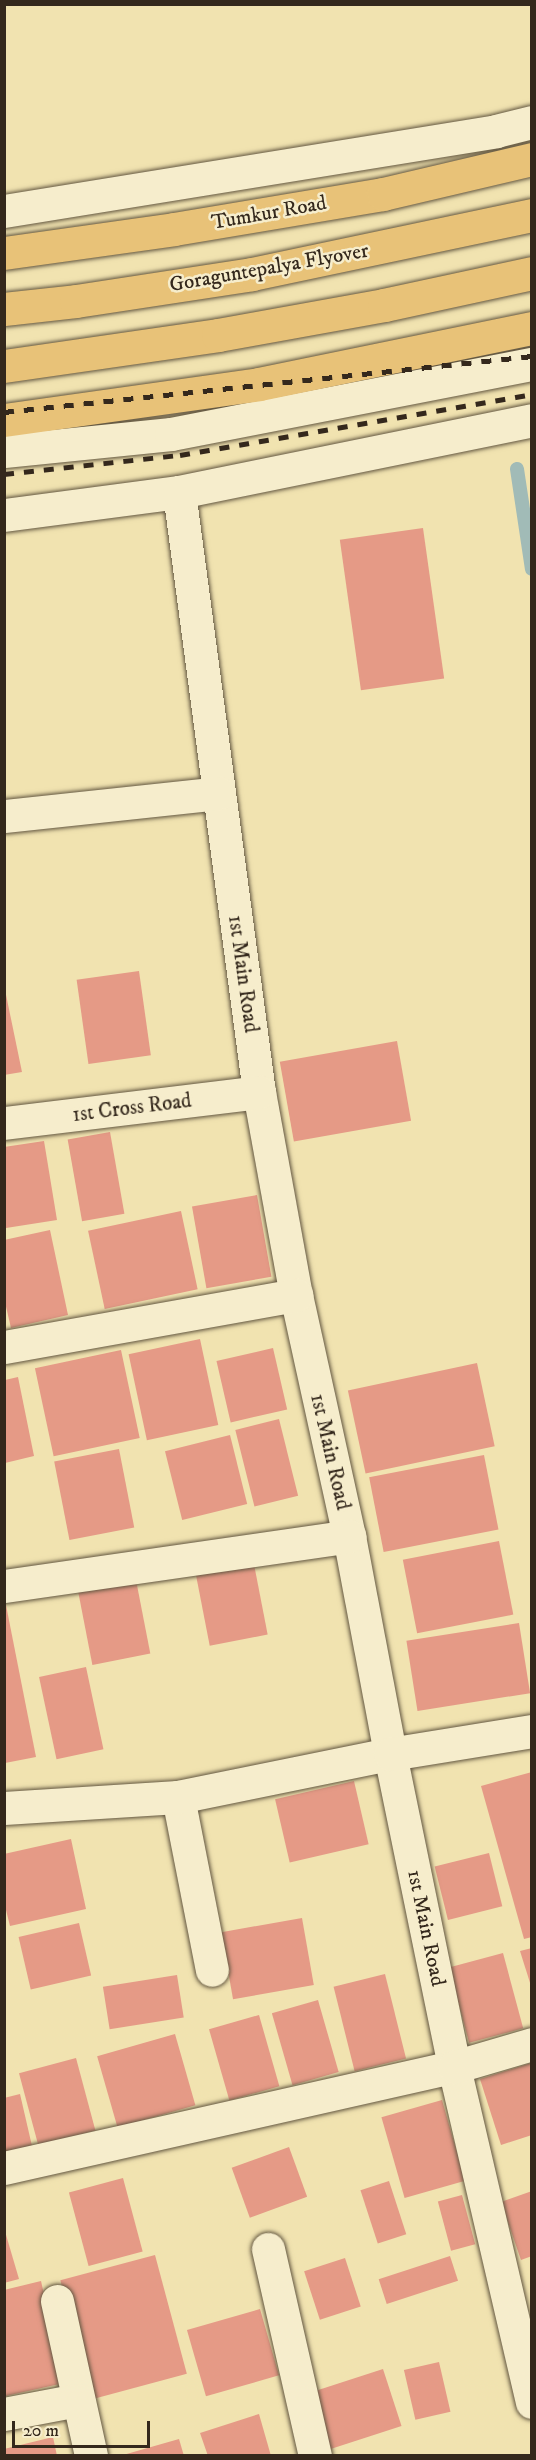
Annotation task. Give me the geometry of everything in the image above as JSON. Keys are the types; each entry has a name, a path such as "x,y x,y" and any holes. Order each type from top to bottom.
{"highway":[{"name":"Tumkur Road","path":"4,253 174,229 383,194 531,159"},
{"name":"Goraguntepalya Flyover","path":"4,309 76,301 252,274 531,215"},
{"path":"4,366 229,333 384,305 531,273"},
{"path":"4,420 259,384 531,328"}],"street":[{"path":"4,211 496,131 531,122"},
{"path":"4,451 171,434 531,364"},
{"path":"4,515 178,492 531,420"},
{"name":"1st Main Road","path":"178,492 258,1092 296,1295 349,1536 390,1754 454,2067 531,2402"},
{"path":"4,816 219,793"},
{"name":"1st Cross Road","path":"4,1124 258,1092"},
{"path":"4,1347 296,1295"},
{"path":"4,1586 349,1536"},
{"path":"4,1808 178,1797 390,1754 531,1731"},
{"path":"178,1797 212,1970"},
{"path":"4,2168 454,2067 531,2044"},
{"path":"268,2249 315,2456"},
{"path":"57,2301 91,2456"},
{"path":"4,2414 78,2400"}],"building":[{"path":"423,528 444,679 361,690 340,540"},
{"path":"139,971 151,1055 88,1064 77,980"},
{"path":"4,985 22,1072 4,1075"},
{"path":"397,1041 411,1121 294,1141 280,1062"},
{"path":"110,1132 124,1214 82,1221 68,1139"},
{"path":"44,1141 57,1220 6,1228 4,1147"},
{"path":"257,1195 271,1277 206,1288 192,1206"},
{"path":"181,1211 198,1289 105,1309 88,1231"},
{"path":"50,1230 68,1315 11,1328 4,1298 4,1240"},
{"path":"200,1339 218,1425 147,1440 129,1354"},
{"path":"273,1348 287,1409 231,1422 216,1361"},
{"path":"121,1350 140,1438 54,1456 35,1368"},
{"path":"477,1363 495,1446 366,1474 348,1390"},
{"path":"18,1377 34,1456 5,1463 5,1380"},
{"path":"279,1419 298,1496 254,1507 235,1430"},
{"path":"230,1435 247,1504 182,1520 165,1451"},
{"path":"119,1449 134,1528 69,1540 54,1462"},
{"path":"484,1455 499,1530 384,1552 369,1477"},
{"path":"499,1541 513,1615 417,1633 403,1560"},
{"path":"252,1554 268,1634 210,1646 194,1565"},
{"path":"136,1580 150,1654 92,1665 78,1591"},
{"path":"5,1600 36,1757 5,1763"},
{"path":"519,1623 530,1693 418,1711 406,1641"},
{"path":"86,1667 103,1749 57,1759 39,1677"},
{"path":"532,1772 532,1937 524,1939 481,1786"},
{"path":"354,1781 369,1844 290,1863 275,1799"},
{"path":"71,1839 86,1909 10,1926 4,1902 4,1854"},
{"path":"489,1853 502,1906 448,1920 435,1867"},
{"path":"302,1918 314,1985 233,1999 221,1932"},
{"path":"79,1923 91,1976 31,1990 19,1937"},
{"path":"532,1948 532,1986 531,1986 520,1951"},
{"path":"503,1953 523,2028 469,2043 449,1967"},
{"path":"385,1974 406,2058 355,2071 334,1987"},
{"path":"177,1975 184,2017 110,2029 103,1987"},
{"path":"318,2000 339,2072 293,2085 272,2013"},
{"path":"259,2015 279,2086 229,2100 209,2029"},
{"path":"175,2034 195,2105 118,2127 97,2056"},
{"path":"76,2058 95,2130 38,2146 19,2073"},
{"path":"531,2063 532,2135 501,2145 480,2079"},
{"path":"20,2094 32,2146 4,2153 4,2098"},
{"path":"442,2100 465,2181 405,2198 381,2117"},
{"path":"289,2147 307,2197 250,2218 232,2168"},
{"path":"123,2178 143,2251 89,2266 69,2192"},
{"path":"389,2181 406,2234 378,2244 360,2190"},
{"path":"532,2191 532,2256 521,2260 501,2202"},
{"path":"462,2195 475,2244 451,2251 438,2201"},
{"path":"4,2228 19,2279 4,2283"},
{"path":"155,2255 187,2374 92,2399 60,2280"},
{"path":"450,2256 458,2281 387,2304 379,2279"},
{"path":"345,2258 361,2307 320,2320 304,2271"},
{"path":"41,2281 64,2383 6,2396 4,2290"},
{"path":"260,2309 279,2375 206,2396 187,2330"},
{"path":"439,2362 450,2412 415,2420 404,2370"},
{"path":"383,2369 402,2426 328,2450 310,2393"},
{"path":"259,2414 271,2456 208,2456 200,2433"},
{"path":"53,2437 57,2456 4,2456 4,2449"},
{"path":"179,2439 184,2456 123,2456 123,2455"}],"waterway":[{"path":"517,469 532,569"}],"railway":[{"path":"4,412 532,356"},
{"path":"4,474 180,455 532,394"}]}
